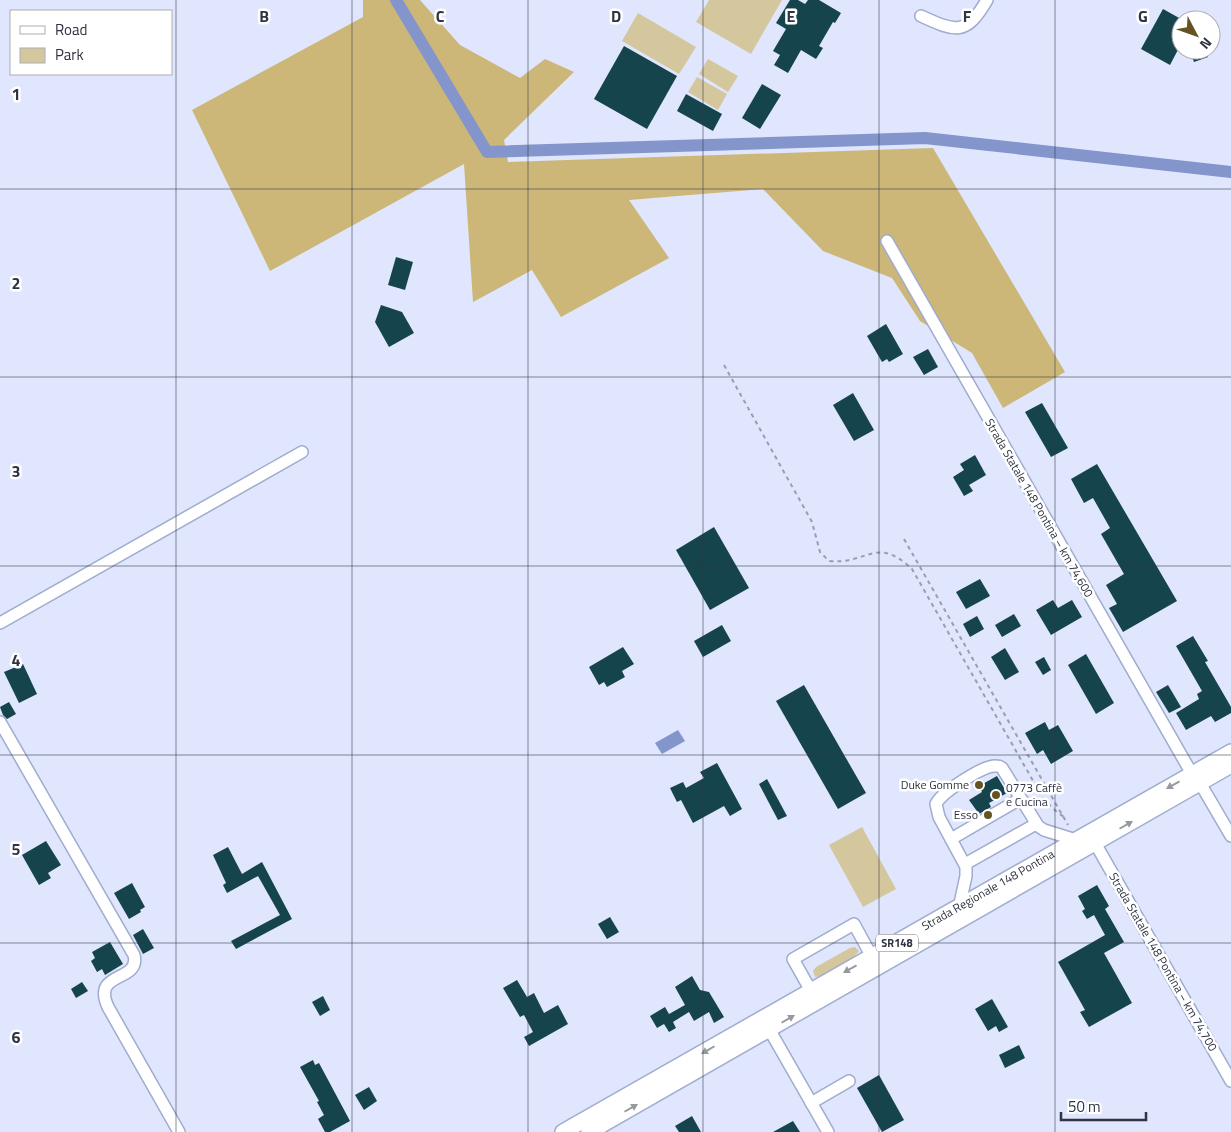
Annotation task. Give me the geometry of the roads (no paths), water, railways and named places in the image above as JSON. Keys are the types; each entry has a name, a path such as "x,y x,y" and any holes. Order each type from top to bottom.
{"main road":[{"name":"Strada Regionale 148 Pontina","path":"589,1132 605,1128 769,1029 1095,843 1196,779 1231,752"},
{"name":"Strada Regionale 148 Pontina","path":"562,1132 1076,840 1196,779 1231,765"}],"street":[{"path":"921,16 943,25 961,28 974,20 987,0"},
{"name":"Strada Statale 148 Pontina – km 74,600","path":"887,241 1196,779 1231,836"},
{"path":"0,623 302,452"},
{"path":"0,722 134,955 133,968 109,983 104,991 104,996 108,1007 179,1132"},
{"path":"958,908 966,876 965,864 937,813 938,801 949,790 981,771 992,766 1002,768 1036,824 1044,830 1076,840"},
{"path":"952,839 1020,799"},
{"path":"965,864 1036,824"},
{"name":"Strada Statale 148 Pontina – km 74,700","path":"1095,843 1231,1081"},
{"path":"811,991 793,959 854,924 872,957"},
{"path":"769,1029 828,1132"},
{"path":"811,1103 850,1081"}],"water":[{"path":"678,730 685,741 662,754 655,743"}],"waterway":[{"path":"396,0 487,152 925,138 1231,172"}],"place":[{"name":"Duke Gomme","path":"979,785"},
{"name":"0773 Caffè e Cucina","path":"996,795"},
{"name":"Esso","path":"988,815"}]}
